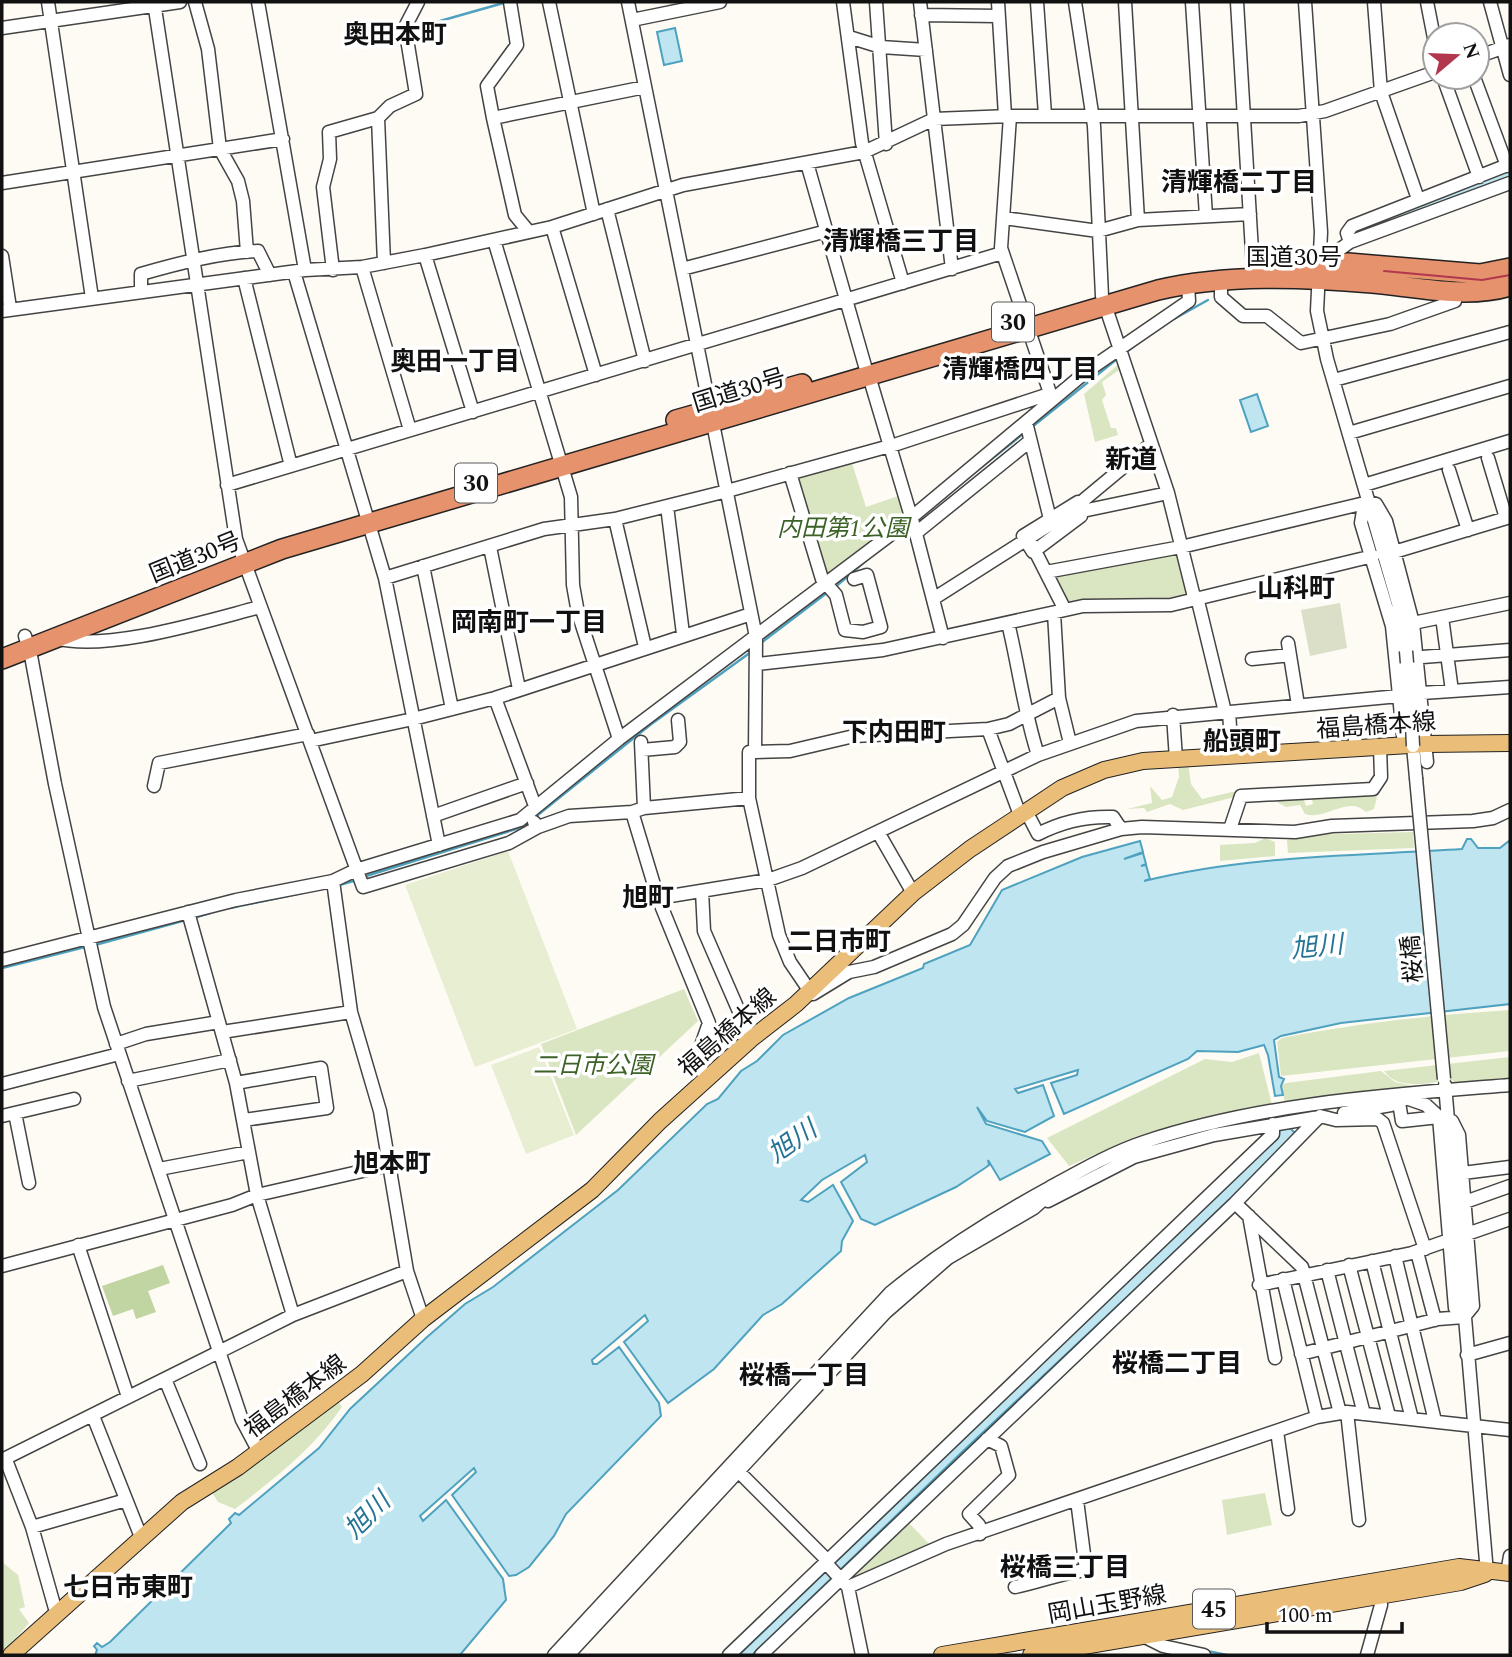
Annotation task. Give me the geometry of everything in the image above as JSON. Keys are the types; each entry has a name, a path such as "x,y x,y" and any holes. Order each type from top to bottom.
{"highway":[{"name":"国道30号","path":"1103,301 1188,285 1319,271 1348,263 1472,274 1510,268"},
{"name":"国道30号","path":"2,659 27,642 242,559 1103,301 1173,275 1253,268 1319,271 1458,290 1488,292 1510,286"},
{"name":"国道30号","path":"2,646 55,638 242,559"}],"main road":[{"name":"福島橋本線","path":"10,1655 190,1496 259,1452 362,1374 424,1319 592,1190 706,1078 796,1004 913,893 1062,788 1104,770 1143,761 1414,745 1510,743"},
{"name":"岡山玉野線","path":"1031,1655 1379,1588 1461,1582 1487,1573 1509,1573"},
{"name":"岡山玉野線","path":"942,1655 1145,1637 1379,1588"}],"street":[{"path":"48,2 92,298"},
{"path":"2,29 180,2"},
{"path":"194,2 208,50 220,149 238,181 243,201 247,252"},
{"path":"258,2 283,139 299,271 346,449 385,578 439,845"},
{"path":"333,270 323,187 330,159 328,132 377,118 390,106 416,94 405,27 418,2"},
{"path":"510,2 517,46 487,86 515,215 529,232"},
{"path":"549,2 569,102 645,361"},
{"path":"628,2 757,648 755,752"},
{"path":"632,20 720,2"},
{"path":"843,2 864,152 904,283"},
{"path":"876,2 886,144"},
{"path":"998,2 1007,116 1002,253 1051,397"},
{"path":"1037,2 1045,116"},
{"path":"1075,2 1093,115 1103,301 1168,493 1227,712 1232,757"},
{"path":"1125,2 1138,220"},
{"path":"1192,2 1206,216"},
{"path":"1237,2 1253,268"},
{"path":"1305,2 1321,232 1316,300 1322,337 1398,603 1407,657 1414,745"},
{"path":"1374,2 1381,92 1418,199"},
{"path":"1427,2 1431,21"},
{"path":"1490,2 1505,47 1510,75"},
{"path":"155,4 227,485 242,559 358,876 367,889 516,840 532,817 619,740 757,648 829,587 914,525 1028,431 1051,397"},
{"path":"952,269 921,8 998,16"},
{"path":"849,37 881,47 926,50"},
{"path":"2,256 6,309 299,271 362,267 552,227 666,190 864,152 886,144 934,119 1093,115 1312,115 1421,77"},
{"path":"494,118 645,86"},
{"path":"1448,91 1479,177"},
{"path":"1350,242 1347,233 1352,226 1509,165 1480,91"},
{"path":"377,118 384,263"},
{"path":"2,183 283,139"},
{"path":"807,163 845,301 914,525 943,638"},
{"path":"1319,271 1350,242 1510,183"},
{"path":"1004,218 1098,231 1138,220 1250,214"},
{"path":"552,227 596,375"},
{"path":"682,269 827,231"},
{"path":"494,240 571,497 573,585 578,613 619,740"},
{"path":"141,291 141,274 193,259 247,252 258,251 270,275"},
{"path":"227,485 1002,253"},
{"path":"425,255 473,412"},
{"path":"362,267 410,430"},
{"path":"244,278 291,466"},
{"path":"1221,283 1221,297 1243,316 1267,316 1301,343 1390,324 1455,301 1458,290"},
{"path":"385,578 544,529 615,519 727,491 1051,397 1121,353 1189,301 1188,285"},
{"path":"1334,380 1510,332"},
{"path":"1349,433 1510,386"},
{"path":"1028,431 1051,521"},
{"path":"914,525 1028,431"},
{"path":"1364,485 1510,441"},
{"path":"1076,510 1152,444"},
{"path":"1394,552 1508,518 1488,458"},
{"path":"1449,470 1468,530"},
{"path":"790,473 845,630 863,632 881,627 867,575 854,579"},
{"path":"1029,543 1051,521 1076,510 1168,493"},
{"path":"1369,502 1363,511 1361,523 1392,626 1422,693 1414,745"},
{"path":"1046,572 1181,547 1369,502 1380,506 1413,623 1399,696 1414,745 1427,762"},
{"path":"667,506 683,634"},
{"path":"933,599 1081,516 1076,510"},
{"path":"615,519 645,646"},
{"path":"1029,543 1046,572 1060,612 1059,698 1070,743"},
{"path":"490,547 519,689"},
{"path":"757,648 883,650 1083,606 1171,605 1373,556"},
{"path":"423,566 452,709"},
{"path":"1413,623 1510,603"},
{"path":"55,638 75,644 154,632 260,607"},
{"path":"154,786 159,763 413,719 495,698 645,646 751,614"},
{"path":"1442,617 1452,691"},
{"path":"1008,624 1024,688 1026,717 1038,755"},
{"path":"27,642 90,943 118,1049 242,1420 259,1452"},
{"path":"1252,659 1289,649 1298,705"},
{"path":"1407,657 1510,650"},
{"path":"1422,693 1510,687"},
{"path":"658,898 768,880 802,868 1038,755 1136,721 1173,715 1399,696"},
{"path":"495,698 527,783 532,817"},
{"path":"809,990 790,962 779,935 749,798 749,751 790,751 854,736 988,729 1026,717 1059,698"},
{"path":"1173,715 1176,760"},
{"path":"678,720 680,742 675,747 641,746 638,810 658,898 709,1023 696,1060 706,1078"},
{"path":"1349,728 1354,730 1356,749"},
{"path":"988,729 1003,773 1023,813 1038,834 1060,822 1105,817 1113,817 1121,829"},
{"name":"桜橋","path":"1414,745 1445,1085 1443,1114 1446,1134"},
{"path":"1230,829 1241,796 1373,789 1381,777 1380,747"},
{"path":"433,816 527,783"},
{"path":"2,960 90,943 189,917 333,885 439,845 532,817 638,810 749,798"},
{"path":"796,1004 849,972 874,967 952,934 964,925 995,878 1008,866 1043,852 1121,829 1295,832 1332,826 1473,821 1493,818 1510,810"},
{"path":"878,832 913,893"},
{"path":"333,885 351,1012 380,1111 407,1271 424,1319"},
{"path":"702,891 706,922 704,931 751,1039"},
{"path":"189,917 236,1083 257,1195 293,1315"},
{"path":"2,1084 118,1049 146,1034 351,1012"},
{"path":"128,1081 230,1060"},
{"path":"236,1083 321,1068 327,1108 244,1120"},
{"path":"554,1655 890,1293 934,1256 981,1226 1069,1177 1143,1143 1209,1124 1265,1112 1398,1096 1445,1085 1510,1085"},
{"path":"1398,1096 1402,1121 1443,1114"},
{"path":"1301,1354 1435,1320 1464,1317 1472,1306 1459,1135 1443,1114 1398,1096"},
{"path":"568,1655 913,1287 948,1258 1034,1208 1134,1157 1214,1135 1391,1105 1398,1096"},
{"path":"2,1116 74,1098"},
{"path":"15,1113 29,1183"},
{"path":"729,1655 834,1572 987,1439 1235,1203 1320,1116"},
{"path":"1320,1116 1335,1120 1378,1119 1383,1123 1421,1250 1435,1320"},
{"path":"761,1655 834,1572 1273,1134 1273,1124"},
{"path":"1446,1134 1440,1141 1455,1308 1464,1317"},
{"path":"1446,1134 1487,1573"},
{"path":"159,1169 249,1152"},
{"path":"2,1266 176,1217 232,1205 257,1195 389,1166"},
{"path":"1462,1173 1510,1167"},
{"path":"1034,1208 1069,1177"},
{"path":"1465,1202 1510,1186"},
{"path":"1235,1203 1305,1274 1343,1413 1359,1520"},
{"path":"1249,1216 1256,1242 1259,1285 1275,1358"},
{"path":"1467,1234 1510,1219"},
{"path":"1259,1285 1421,1250 1449,1240"},
{"path":"78,1245 128,1397"},
{"path":"1395,1256 1435,1421"},
{"path":"1371,1261 1412,1419"},
{"path":"1349,1265 1389,1416"},
{"path":"1327,1269 1364,1414"},
{"path":"56,1612 32,1527 4,1460 293,1315 407,1271"},
{"path":"1283,1279 1317,1417"},
{"path":"1467,1355 1510,1343"},
{"path":"165,1379 200,1465"},
{"path":"834,1572 980,1534 1317,1417 1343,1413 1364,1414 1510,1430"},
{"path":"93,1416 141,1537"},
{"path":"1277,1431 1288,1509"},
{"path":"980,1534 979,1525 969,1514 1009,1475 1001,1446 987,1439"},
{"path":"739,1472 834,1572 862,1655"},
{"path":"32,1527 125,1500"},
{"path":"1015,1587 1045,1581 1056,1574 1086,1570 1077,1500"},
{"path":"1509,1573 1510,1556"},
{"path":"1367,1655 1381,1605 1379,1588"},
{"path":"1145,1637 1163,1646 1204,1655"}],"green space":[{"path":"1120,363 1122,368 1102,382 1106,395 1102,400 1111,428 1116,428 1118,435 1095,442 1084,394"},
{"name":"内田第1公園","path":"851,460 866,507 901,495 906,513 903,520 828,578 796,481 799,475"},
{"path":"1173,551 1180,556 1187,590 1185,596 1170,600 1072,604 1066,601 1053,577"},
{"path":"1340,603 1347,648 1310,656 1301,610"},
{"path":"1178,763 1188,763 1191,784 1202,799 1232,792 1259,791 1183,810 1170,804 1147,812 1144,808 1127,809 1152,803 1150,786 1162,800 1172,797 1179,777"},
{"path":"1311,796 1377,797 1374,809 1366,812 1351,806 1313,815 1305,814 1300,805 1286,807 1277,802 1278,799 1303,797 1306,806 1313,804"},
{"path":"1413,832 1414,848 1288,853 1287,840 1304,835"},
{"path":"1265,838 1275,842 1275,856 1220,861 1220,845 1255,843"},
{"path":"508,851 577,1029 475,1067 405,885"},
{"name":"二日市公園","path":"684,989 698,1021 576,1135 541,1044"},
{"path":"1510,1010 1510,1051 1281,1076 1277,1042 1282,1038 1396,1020"},
{"path":"539,1047 574,1135 526,1154 491,1065"},
{"path":"1259,1053 1272,1105 1130,1139 1069,1166 1047,1138 1205,1059 1232,1062"},
{"path":"1510,1057 1510,1078 1407,1084 1398,1082 1384,1071"},
{"path":"1381,1071 1395,1082 1418,1087 1285,1106 1282,1085 1286,1083"},
{"path":"163,1265 170,1283 148,1291 156,1312 136,1319 133,1309 113,1316 102,1286"},
{"path":"338,1401 342,1407 331,1422 279,1474 235,1509 218,1502 208,1486 233,1479"},
{"path":"1265,1493 1272,1525 1227,1535 1222,1500"},
{"path":"907,1521 933,1548 851,1579 851,1578"},
{"path":"2,1562 18,1575 25,1607 19,1609 29,1623 2,1655"}],"water":[{"path":"675,28 682,61 664,65 657,32"},
{"path":"1510,170 1510,178 1358,236 1352,231"},
{"path":"1257,394 1268,426 1251,432 1240,400"},
{"name":"旭川","path":"1467,839 1471,839 1478,848 1500,848 1510,840 1510,1004 1341,1023 1281,1036 1274,1040 1279,1077 1284,1079 1281,1086 1283,1095 1275,1096 1264,1045 1238,1052 1197,1051 1188,1059 1064,1114 1051,1083 1077,1075 1078,1070 1015,1089 1018,1093 1043,1085 1054,1116 1025,1132 987,1121 977,1107 986,1124 1042,1141 1050,1154 1000,1180 988,1160 989,1165 956,1187 875,1225 861,1219 841,1182 867,1162 865,1155 822,1180 801,1200 808,1202 833,1185 853,1221 842,1241 841,1251 782,1304 763,1315 714,1369 668,1403 624,1342 648,1321 645,1315 592,1360 593,1364 597,1364 619,1347 659,1403 661,1416 566,1514 554,1536 529,1567 509,1576 452,1495 476,1472 474,1468 420,1516 423,1521 446,1500 503,1579 506,1600 460,1655 95,1655 97,1650 94,1646 97,1643 102,1647 110,1642 231,1523 229,1519 235,1513 239,1515 319,1448 350,1409 426,1338 465,1304 493,1287 618,1190 707,1104 718,1099 741,1071 757,1061 783,1035 849,998 923,968 924,964 970,945 1002,890 1082,857 1140,841 1143,852 1124,859 1143,853 1146,864 1141,866 1146,865 1150,879 1144,881 1183,872 1263,861 1462,849"},
{"path":"1287,1125 1295,1133 1295,1139 961,1453 752,1655 739,1655 1278,1137 1279,1126"}],"waterway":[{"path":"413,25 440,21 507,2"},
{"path":"1174,319 1208,300"},
{"path":"1125,353 1142,340"},
{"path":"1032,427 1117,359"},
{"path":"969,477 1024,433"},
{"path":"834,588 869,558"},
{"path":"761,643 828,592"},
{"path":"534,818 650,725 751,652"},
{"path":"363,877 519,828 529,822"},
{"path":"336,886 357,880"},
{"path":"230,908 302,893"},
{"path":"193,918 210,913"},
{"path":"95,945 186,920"},
{"path":"2,968 85,947"},
{"path":"1207,1651 1227,1655"}],"tram line":[{"path":"1384,271 1482,280 1510,275"}],"district":[{"name":"奥田本町","path":"395,34"},
{"name":"清輝橋二丁目","path":"1239,182"},
{"name":"清輝橋三丁目","path":"901,241"},
{"name":"奥田一丁目","path":"455,361"},
{"name":"清輝橋四丁目","path":"1020,369"},
{"name":"新道","path":"1131,459"},
{"name":"山科町","path":"1296,588"},
{"name":"岡南町一丁目","path":"529,622"},
{"name":"下内田町","path":"894,732"},
{"name":"船頭町","path":"1242,741"},
{"name":"旭町","path":"648,897"},
{"name":"二日市町","path":"839,941"},
{"name":"旭本町","path":"392,1163"},
{"name":"桜橋二丁目","path":"1177,1363"},
{"name":"桜橋一丁目","path":"804,1375"},
{"name":"桜橋三丁目","path":"1065,1567"},
{"name":"七日市東町","path":"128,1587"}]}
